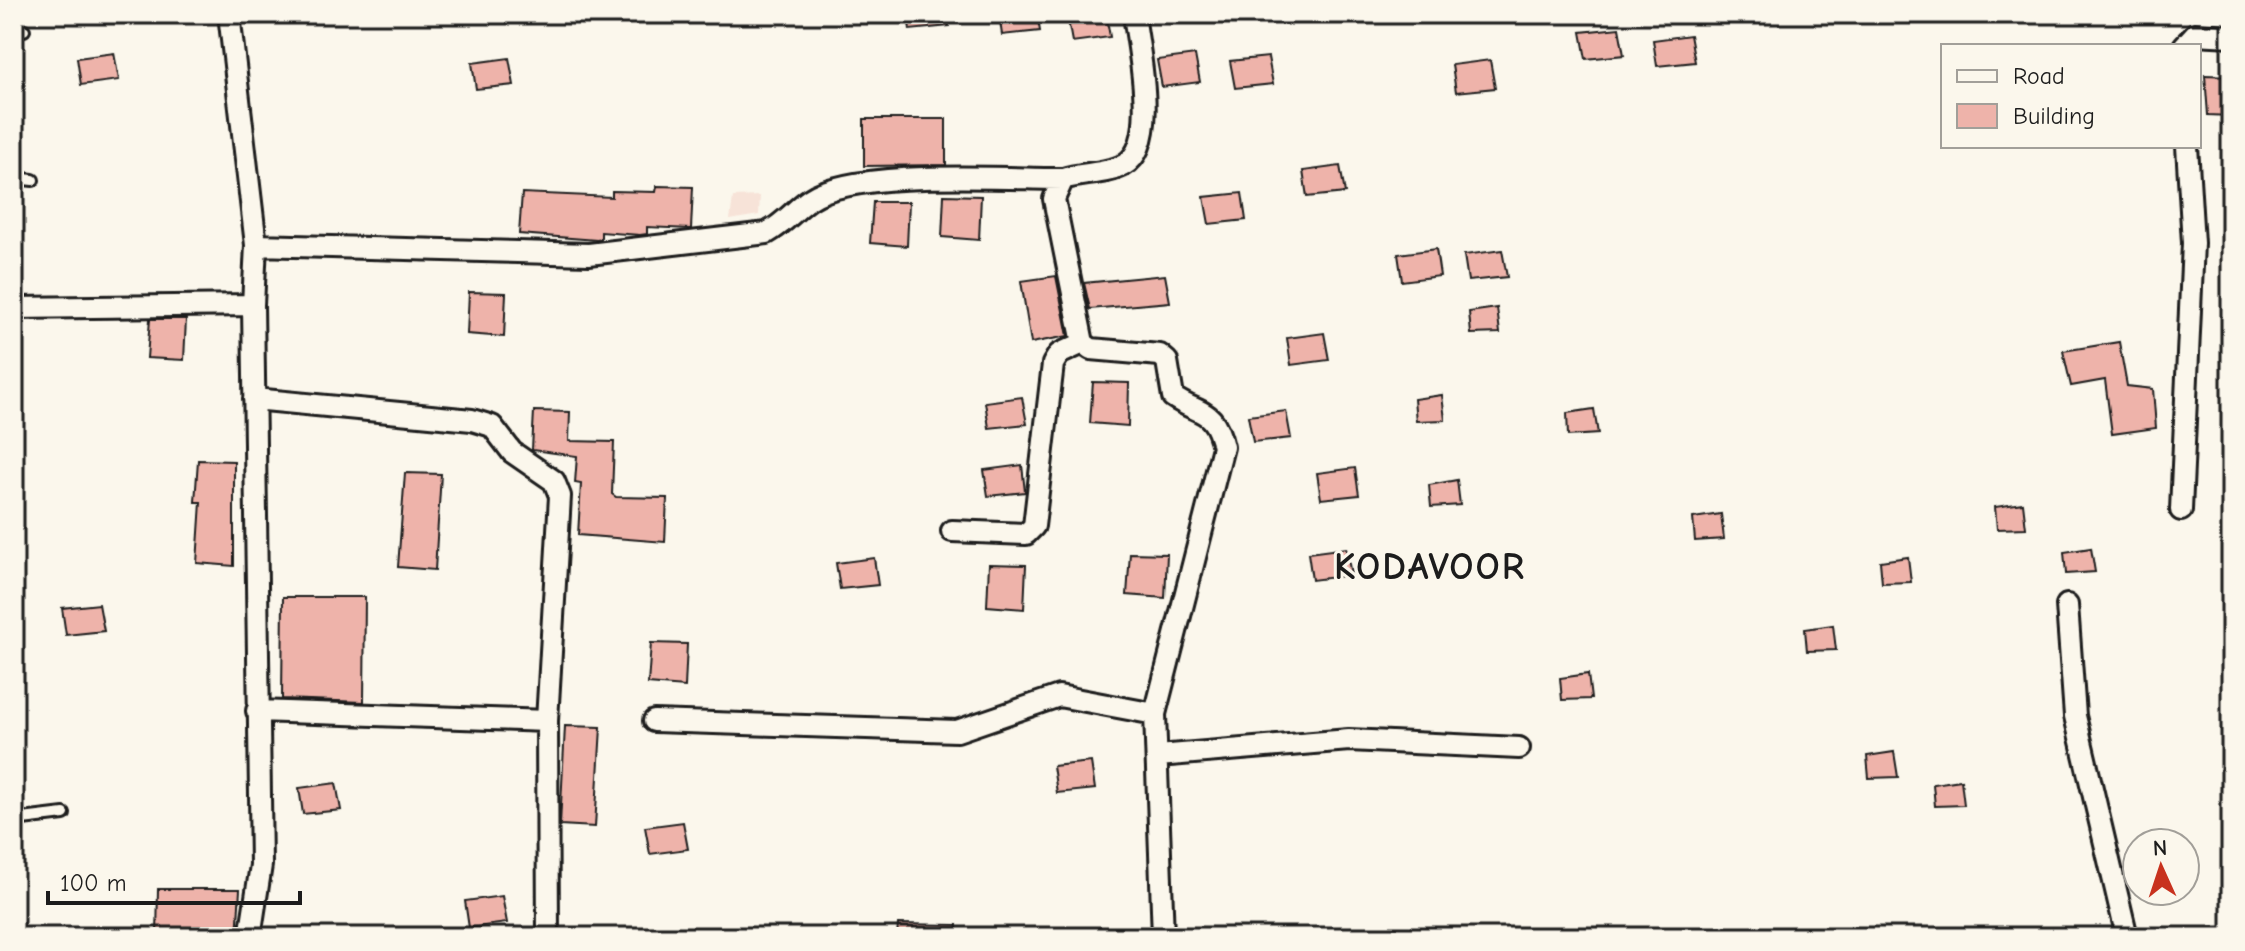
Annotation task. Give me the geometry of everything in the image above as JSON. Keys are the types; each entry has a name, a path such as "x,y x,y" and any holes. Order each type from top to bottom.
{"street":[{"path":"229,14 256,245 253,305 261,865 250,937"},
{"path":"256,245 589,254 767,233 788,221 810,199 832,189 897,179 1063,179 1125,164 1141,147 1146,123 1134,14"},
{"path":"2186,44 2195,34 2231,36"},
{"path":"2181,510 2193,243 2187,148"},
{"path":"1063,179 1054,199 1083,343 1091,349 1160,355 1167,361 1173,397 1200,408 1214,420 1223,447 1155,714 1163,937"},
{"path":"14,308 253,305"},
{"path":"952,531 1026,534 1034,526 1053,364 1059,354 1083,343"},
{"path":"254,399 472,420 492,426 512,452 554,481 560,496 547,721 548,937"},
{"path":"2067,605 2075,716 2127,937"},
{"path":"654,721 957,731 1059,696 1155,714"},
{"path":"257,711 547,721"},
{"path":"1158,756 1349,740 1519,748"}],"lane":[{"path":"14,178 33,180"},
{"path":"14,820 64,814"}],"shaded area":[{"path":"760,196 759,215 730,220 733,197"}],"building":[{"path":"908,14 947,14 949,26 910,30"},
{"path":"999,14 1037,14 1040,31 1002,35"},
{"path":"1106,14 1110,37 1072,42 1067,15"},
{"path":"1619,28 1624,55 1586,59 1581,32"},
{"path":"1690,35 1695,62 1657,66 1653,40"},
{"path":"114,53 119,80 81,85 77,58"},
{"path":"1195,55 1200,82 1162,87 1157,60"},
{"path":"1268,57 1273,84 1235,88 1230,61"},
{"path":"509,58 514,85 476,89 472,63"},
{"path":"1490,60 1495,88 1456,92 1452,65"},
{"path":"2205,75 2231,76 2231,116 2208,115"},
{"path":"864,119 946,119 946,165 864,166"},
{"path":"1340,166 1345,193 1307,197 1303,171"},
{"path":"657,186 693,187 691,229 647,227 647,234 640,235 601,232 601,239 597,240 519,234 522,193 612,197 612,191 656,192"},
{"path":"1242,193 1246,220 1209,224 1204,197"},
{"path":"944,195 981,196 979,240 942,237"},
{"path":"873,202 909,202 907,246 870,243"},
{"path":"1436,249 1440,276 1402,281 1398,254"},
{"path":"1502,250 1507,277 1468,281 1464,255"},
{"path":"1165,275 1170,302 1090,309 1084,283"},
{"path":"1056,276 1068,336 1031,343 1021,281"},
{"path":"469,292 506,293 504,337 467,334"},
{"path":"1497,308 1500,333 1471,334 1469,312"},
{"path":"150,319 186,319 184,360 147,358"},
{"path":"1324,333 1329,360 1291,365 1287,338"},
{"path":"2119,342 2127,386 2153,389 2156,428 2112,434 2105,380 2071,386 2063,351"},
{"path":"1093,382 1129,383 1128,426 1090,423"},
{"path":"1442,395 1445,420 1416,421 1414,399"},
{"path":"1022,397 1027,424 989,428 985,402"},
{"path":"1594,409 1598,434 1568,436 1567,413"},
{"path":"534,411 570,412 569,441 614,442 612,494 616,497 667,498 665,542 578,535 581,484 575,483 577,456 532,450"},
{"path":"1286,411 1291,438 1253,442 1248,416"},
{"path":"198,460 234,461 234,566 197,563 201,502 195,502"},
{"path":"1022,465 1025,492 988,496 984,470"},
{"path":"1355,468 1359,495 1321,499 1317,473"},
{"path":"405,473 441,474 435,570 398,567"},
{"path":"1457,480 1460,505 1431,507 1429,485"},
{"path":"2023,503 2026,528 1997,529 1995,507"},
{"path":"1721,514 1724,539 1695,541 1693,518"},
{"path":"1346,548 1351,575 1312,580 1308,553"},
{"path":"2091,548 2095,572 2066,574 2064,552"},
{"path":"1130,553 1167,554 1165,598 1127,595"},
{"path":"1908,557 1911,582 1882,583 1880,561"},
{"path":"874,558 878,585 840,589 836,563"},
{"path":"989,564 1026,565 1024,609 987,606"},
{"path":"283,597 365,597 364,702 282,699"},
{"path":"99,604 104,631 66,635 62,608"},
{"path":"1833,625 1836,650 1807,651 1805,629"},
{"path":"651,643 687,644 685,687 648,684"},
{"path":"1588,674 1591,699 1562,700 1560,678"},
{"path":"565,726 601,727 595,827 560,825"},
{"path":"1894,752 1898,777 1869,778 1867,756"},
{"path":"1091,762 1095,789 1057,793 1053,766"},
{"path":"1961,780 1964,805 1935,806 1933,784"},
{"path":"336,783 341,810 303,814 299,788"},
{"path":"683,822 688,849 650,854 645,827"},
{"path":"158,889 240,889 237,937 157,936"},
{"path":"502,896 507,923 469,928 465,901"},
{"path":"898,924 957,925 957,937 897,937"}],"district":[{"name":"KODAVOOR","path":"1430,566"}]}
